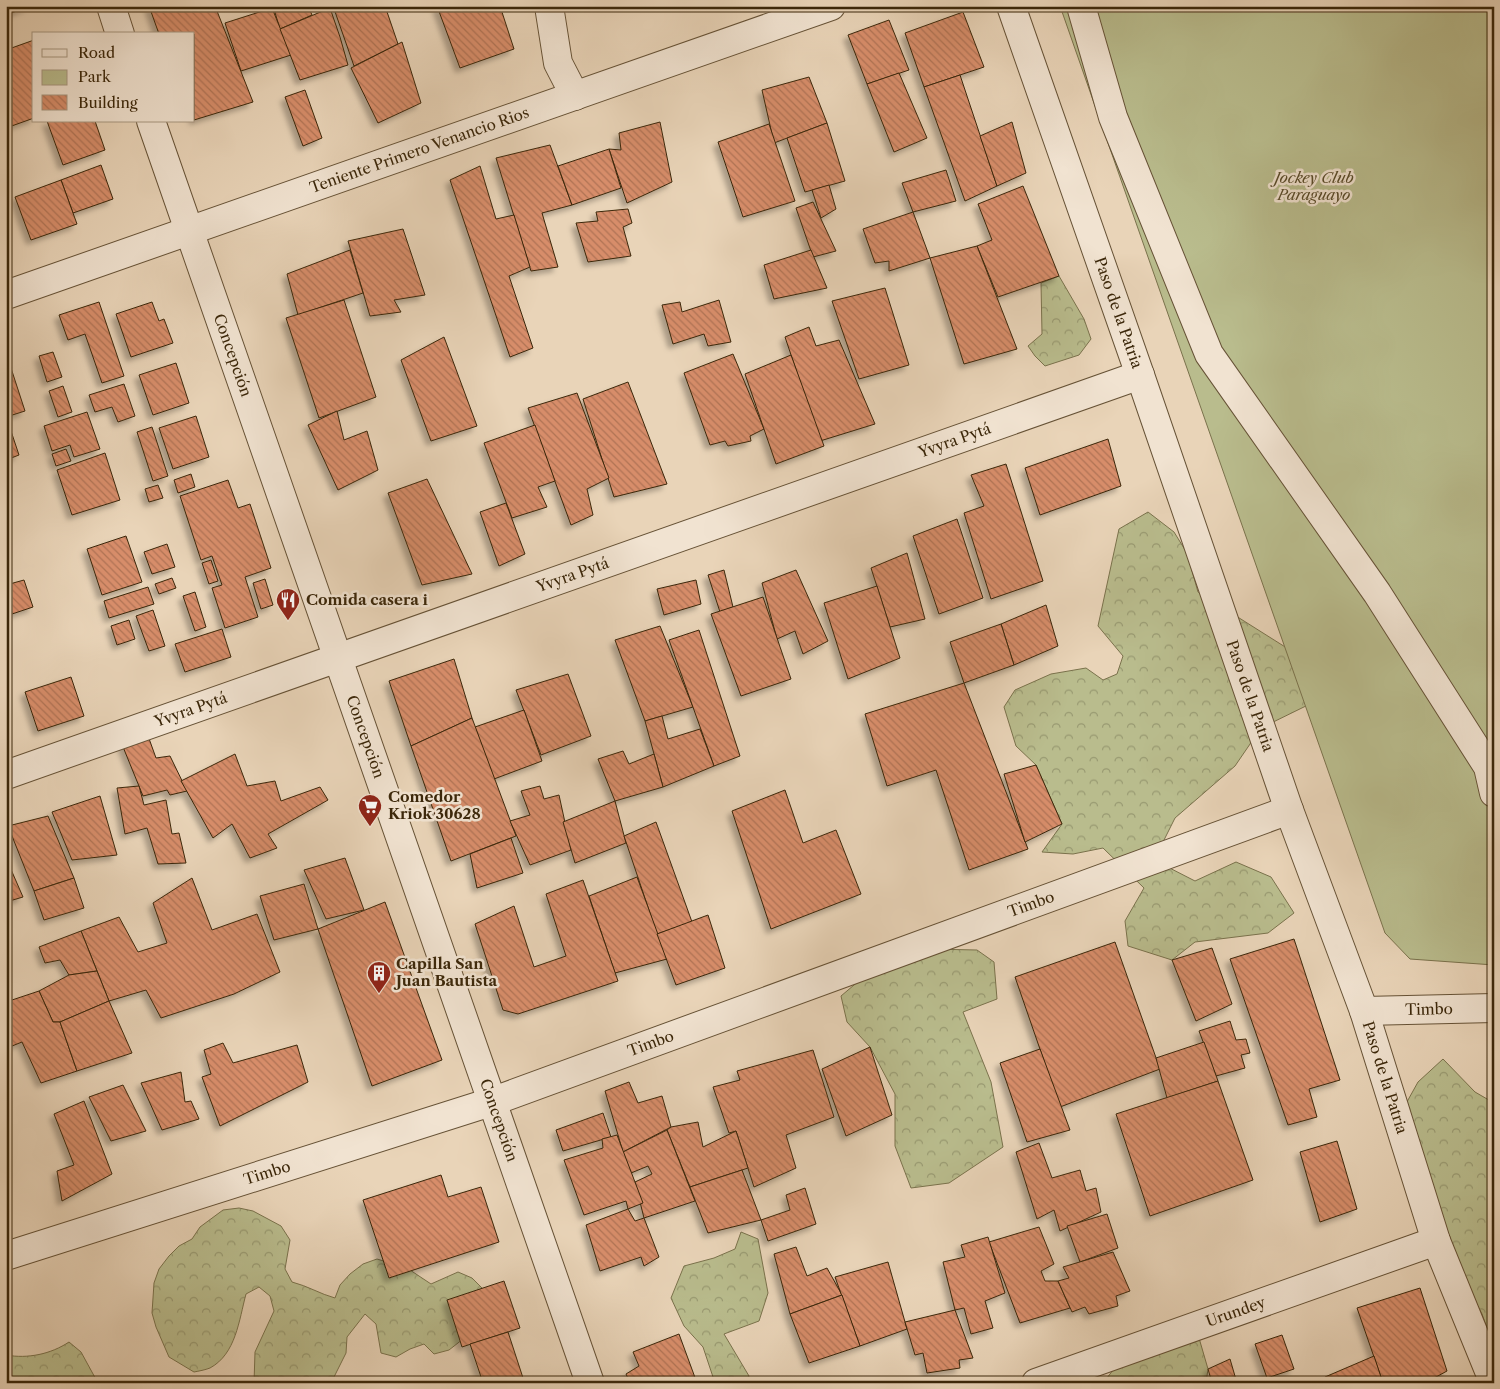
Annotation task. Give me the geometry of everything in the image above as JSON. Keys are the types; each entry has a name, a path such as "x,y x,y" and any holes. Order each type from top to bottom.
{"street":[{"path":"111,6 119,32"},
{"path":"549,6 558,64 575,96"},
{"name":"Teniente Primero Venancio Rios","path":"6,295 831,6"},
{"name":"Paso de la Patria","path":"1012,6 1289,810 1364,1011 1436,1241 1494,1383"},
{"path":"1081,6 1113,117 1209,354 1377,593 1488,767 1494,793"},
{"name":"Concepción","path":"151,122 590,1383"},
{"name":"Yvyra Pytá","path":"6,775 1140,375"},
{"name":"Timbo","path":"6,1256 491,1102 1289,810"},
{"name":"Timbo","path":"1364,1011 1494,1008"},
{"name":"Urundey","path":"1036,1383 1436,1241"}],"green space":[{"name":"Jockey Club Paraguayo","path":"1060,6 1494,6 1494,965 1410,959 1385,933"},
{"path":"1059,276 1084,319 1091,339 1079,355 1045,366 1028,346 1042,334 1041,283"},
{"path":"1148,512 1174,532 1187,553 1198,592 1309,662 1312,703 1261,728 1235,766 1175,818 1154,860 1195,881 1236,862 1271,877 1294,913 1268,933 1195,942 1172,960 1128,946 1125,921 1144,888 1103,848 1073,854 1042,852 1062,824 1036,765 1016,746 1004,707 1015,690 1051,674 1086,668 1103,680 1117,674 1123,656 1098,626 1119,529"},
{"path":"930,949 977,950 994,962 997,999 963,1012 991,1082 1003,1147 949,1183 911,1188 895,1146 895,1094 870,1047 847,1022 841,996 886,958"},
{"path":"1443,1059 1475,1092 1494,1103 1494,1348 1482,1314 1446,1246 1403,1109 1418,1082"},
{"path":"239,1208 253,1211 281,1226 290,1240 285,1269 292,1282 335,1298 340,1285 350,1274 363,1264 377,1259 407,1268 431,1284 458,1272 472,1278 484,1290 472,1332 449,1350 434,1354 424,1344 396,1357 381,1353 376,1324 365,1314 347,1337 346,1353 331,1383 254,1383 255,1352 274,1311 270,1296 259,1287 246,1294 235,1336 226,1354 210,1368 194,1372 169,1357 152,1313 154,1283 159,1269 169,1256 179,1246 192,1239 200,1227 223,1210"},
{"path":"741,1232 758,1239 768,1293 759,1321 724,1334 749,1376 747,1383 715,1383 703,1347 684,1326 671,1298 684,1266 714,1258 735,1249"},
{"path":"1199,1338 1208,1369 1206,1383 1103,1383 1124,1356"},
{"path":"69,1342 81,1352 98,1383 6,1383 6,1355 39,1355 55,1350"}],"building":[{"path":"6,6 30,6 6,15"},
{"path":"149,6 215,6 253,102 195,120 195,32 158,32"},
{"path":"273,6 308,6 312,15 280,29"},
{"path":"333,6 385,6 398,44 354,66"},
{"path":"437,6 500,6 514,49 460,68"},
{"path":"272,8 291,55 241,71 225,23"},
{"path":"330,8 348,65 300,80 280,29"},
{"path":"963,12 984,67 924,87 905,33"},
{"path":"889,20 909,70 867,84 848,35"},
{"path":"32,41 32,119 6,128 6,50"},
{"path":"402,42 421,103 378,123 351,68"},
{"path":"899,73 927,138 894,152 867,84"},
{"path":"960,75 997,186 965,201 924,87"},
{"path":"809,77 827,123 774,143 762,90"},
{"path":"305,90 322,138 303,146 285,97"},
{"path":"47,122 95,122 105,150 63,165"},
{"path":"660,122 672,182 627,203 609,149 621,150 619,133"},
{"path":"1012,122 1026,173 997,186 980,136"},
{"path":"827,123 845,181 805,192 787,138"},
{"path":"769,124 795,201 743,217 718,142"},
{"path":"550,145 572,205 542,213 558,267 531,271 496,158"},
{"path":"609,149 621,188 572,205 558,166"},
{"path":"101,165 113,199 73,213 61,180"},
{"path":"480,166 496,219 514,215 530,267 509,276 533,348 510,357 450,180"},
{"path":"946,170 956,201 913,212 902,183"},
{"path":"61,180 77,224 31,240 15,197"},
{"path":"829,185 836,209 821,218 812,190"},
{"path":"1023,186 1059,276 998,297 977,246 992,240 978,204"},
{"path":"813,202 836,251 813,257 796,208"},
{"path":"628,209 632,223 623,227 631,256 588,262 576,223 598,221 596,212"},
{"path":"913,212 930,258 889,271 889,261 875,263 863,229"},
{"path":"403,229 425,295 394,300 401,312 370,316 348,241"},
{"path":"977,246 1017,349 964,364 930,258"},
{"path":"350,250 363,293 298,315 287,274"},
{"path":"811,250 827,288 774,299 764,265"},
{"path":"885,288 909,365 859,379 832,301"},
{"path":"344,300 376,397 319,418 286,318"},
{"path":"719,300 731,342 708,346 704,334 673,344 662,305 680,302 682,312"},
{"path":"99,302 124,376 102,383 85,334 68,340 59,315"},
{"path":"152,302 159,321 164,319 173,343 131,357 116,314"},
{"path":"809,327 816,346 839,340 875,424 820,441 785,337"},
{"path":"444,337 477,426 431,441 401,360"},
{"path":"53,352 62,377 47,382 39,356"},
{"path":"733,354 764,429 750,436 751,441 728,446 725,441 710,445 684,373"},
{"path":"791,355 824,446 776,464 745,374"},
{"path":"176,363 189,403 153,415 139,375"},
{"path":"10,365 25,411 6,417 6,366"},
{"path":"628,382 667,484 614,497 583,399"},
{"path":"124,384 135,416 118,422 112,407 95,412 89,395"},
{"path":"63,386 72,412 58,417 49,391"},
{"path":"577,393 609,478 587,489 593,515 571,525 528,408"},
{"path":"337,411 344,440 367,431 378,470 338,490 308,425"},
{"path":"87,412 100,449 74,457 70,445 52,451 44,426"},
{"path":"196,416 209,457 173,469 159,428"},
{"path":"6,422 8,422 19,455 6,460"},
{"path":"535,425 555,481 538,487 547,507 512,518 484,443"},
{"path":"152,427 168,476 153,481 137,432"},
{"path":"1108,439 1121,486 1040,515 1025,468"},
{"path":"66,449 71,461 56,466 52,454"},
{"path":"105,453 120,500 72,515 57,470"},
{"path":"1006,464 1043,581 991,599 964,513 984,506 971,475"},
{"path":"191,474 195,487 178,493 174,480"},
{"path":"427,479 472,574 422,585 388,493"},
{"path":"228,480 238,508 250,504 271,568 245,577 258,617 225,628 212,588 222,585 212,556 201,560 180,496"},
{"path":"158,485 163,498 149,502 145,489"},
{"path":"506,503 525,554 499,566 480,512"},
{"path":"957,519 983,598 939,614 913,536"},
{"path":"126,536 142,582 102,595 87,549"},
{"path":"167,544 175,567 152,574 144,552"},
{"path":"907,553 925,619 890,627 871,568"},
{"path":"211,560 218,581 209,584 202,563"},
{"path":"724,570 733,607 720,612 708,575"},
{"path":"796,570 828,641 803,654 795,631 777,639 762,583"},
{"path":"172,578 176,588 159,594 155,584"},
{"path":"265,579 273,605 261,609 253,583"},
{"path":"24,580 33,607 6,616 6,585"},
{"path":"696,580 701,604 664,615 657,589"},
{"path":"877,586 900,658 848,679 824,603"},
{"path":"148,587 154,604 109,618 104,601"},
{"path":"195,592 206,627 195,631 183,596"},
{"path":"763,597 791,679 741,696 711,614"},
{"path":"1046,605 1058,646 1014,665 1001,624"},
{"path":"153,610 165,646 149,651 136,616"},
{"path":"129,620 135,639 117,645 111,626"},
{"path":"1001,624 1014,665 964,683 950,642"},
{"path":"660,626 693,707 645,721 615,640"},
{"path":"222,629 231,657 185,672 175,644"},
{"path":"699,630 740,756 714,766 669,640"},
{"path":"454,659 472,718 411,746 389,681"},
{"path":"568,674 591,736 541,755 516,690"},
{"path":"71,677 84,716 38,731 25,692"},
{"path":"964,683 1028,849 969,870 936,770 887,786 865,714"},
{"path":"524,710 542,761 494,779 475,727"},
{"path":"662,716 668,739 700,729 714,766 663,787 645,721"},
{"path":"472,718 516,836 451,861 411,746"},
{"path":"147,733 156,758 170,756 187,791 170,795 167,790 143,796 121,742"},
{"path":"623,751 629,764 654,754 663,787 615,801 598,759"},
{"path":"235,754 247,786 275,781 281,801 320,787 328,800 268,834 277,848 250,858 232,824 213,838 181,781"},
{"path":"1036,765 1062,824 1025,842 1004,774"},
{"path":"139,786 144,805 166,800 172,834 179,833 186,863 158,864 147,828 125,834 117,788"},
{"path":"540,786 544,799 559,795 571,850 530,865 510,821 530,815 521,791"},
{"path":"785,790 803,843 836,830 861,894 771,929 732,811"},
{"path":"100,796 117,855 72,860 52,812"},
{"path":"615,801 626,843 575,863 563,822"},
{"path":"48,816 74,878 34,891 8,826"},
{"path":"656,822 692,922 657,934 624,836"},
{"path":"511,838 523,873 477,888 470,854"},
{"path":"6,858 23,897 6,902"},
{"path":"345,858 364,910 326,919 304,870"},
{"path":"637,877 667,959 615,973 589,896"},
{"path":"74,878 84,908 44,920 34,891"},
{"path":"192,878 212,930 257,914 280,972 234,994 161,1018 146,990 109,1001 81,931 119,917 138,952 167,943 153,903"},
{"path":"583,880 618,981 518,1014 503,1010 475,924 514,906 534,967 566,956 546,894"},
{"path":"304,884 318,929 274,940 260,896"},
{"name":"Capilla San Juan Bautista","path":"385,902 442,1060 372,1086 318,929"},
{"path":"708,915 725,968 676,985 657,934"},
{"path":"81,931 97,971 69,975 60,960 45,963 39,947"},
{"path":"1294,939 1340,1080 1309,1089 1317,1117 1288,1125 1230,959"},
{"path":"1115,942 1160,1069 1060,1107 1015,977"},
{"path":"1212,948 1232,1004 1196,1021 1172,960"},
{"path":"97,971 109,1001 60,1022 53,1022 39,991 69,975"},
{"path":"39,991 53,1022 60,1022 77,1071 41,1083 22,1042 7,1048 6,1045 6,1002"},
{"path":"109,1001 132,1053 77,1071 60,1022"},
{"path":"1230,1021 1236,1040 1246,1039 1250,1053 1241,1055 1245,1068 1216,1076 1199,1031"},
{"path":"1204,1042 1218,1081 1167,1098 1156,1058"},
{"path":"223,1043 233,1063 297,1045 308,1082 220,1126 202,1077 211,1074 204,1050"},
{"path":"870,1047 892,1115 846,1136 822,1069"},
{"path":"1040,1049 1070,1130 1027,1142 1000,1063"},
{"path":"813,1050 834,1117 786,1135 796,1168 754,1187 736,1131 729,1133 713,1087 740,1080 737,1071"},
{"path":"181,1072 185,1102 191,1101 199,1119 162,1130 141,1083"},
{"path":"1218,1081 1253,1180 1150,1216 1116,1114"},
{"path":"629,1082 638,1103 662,1096 671,1127 623,1152 605,1091"},
{"path":"123,1085 146,1131 111,1141 89,1097"},
{"path":"84,1101 112,1174 62,1201 57,1171 74,1165 54,1114"},
{"path":"603,1113 611,1137 563,1151 556,1130"},
{"path":"698,1122 703,1147 736,1131 748,1168 690,1187 667,1130 671,1127"},
{"path":"667,1130 695,1201 644,1218 635,1182 652,1174 648,1166 631,1173 623,1152"},
{"path":"617,1135 643,1203 628,1209 626,1201 584,1215 564,1160 603,1148 602,1139"},
{"path":"1337,1141 1357,1209 1320,1222 1300,1152"},
{"path":"1039,1143 1052,1178 1080,1170 1086,1191 1096,1188 1101,1212 1060,1231 1054,1210 1037,1219 1016,1152"},
{"path":"742,1170 761,1220 708,1233 690,1187"},
{"path":"441,1175 448,1197 481,1187 499,1242 389,1278 363,1200"},
{"path":"805,1188 816,1224 768,1241 761,1220 790,1210 786,1195"},
{"path":"628,1209 635,1221 644,1218 659,1257 644,1266 641,1257 600,1271 586,1225"},
{"path":"1107,1214 1118,1248 1080,1262 1067,1226"},
{"path":"1039,1227 1054,1264 1041,1271 1045,1281 1058,1281 1070,1308 1020,1323 989,1242"},
{"path":"988,1237 1005,1293 985,1301 993,1328 971,1334 964,1308 955,1310 943,1262 965,1257 961,1245"},
{"path":"796,1247 807,1276 827,1268 842,1295 790,1314 774,1254"},
{"path":"1113,1252 1130,1291 1116,1296 1118,1306 1089,1314 1085,1307 1072,1312 1058,1281 1069,1278 1063,1267"},
{"path":"888,1262 907,1329 860,1346 835,1277"},
{"path":"504,1281 520,1328 462,1347 447,1300"},
{"path":"1420,1288 1447,1371 1425,1383 1383,1383 1357,1308"},
{"path":"842,1295 860,1346 809,1363 790,1314"},
{"path":"955,1310 973,1358 959,1360 960,1368 927,1373 923,1353 915,1355 905,1322"},
{"path":"508,1332 524,1381 520,1383 483,1383 470,1344"},
{"path":"679,1334 697,1383 630,1383 626,1374 639,1366 633,1352"},
{"path":"1282,1335 1294,1369 1267,1378 1255,1344"},
{"path":"1374,1356 1383,1383 1327,1383 1325,1377"},
{"path":"1230,1359 1237,1383 1212,1383 1208,1369"}],"place":[{"name":"Comida casera i","path":"288,621"},
{"name":"Comedor Kriok 30628","path":"370,827"},
{"name":"Capilla San Juan Bautista","path":"379,994"}]}
